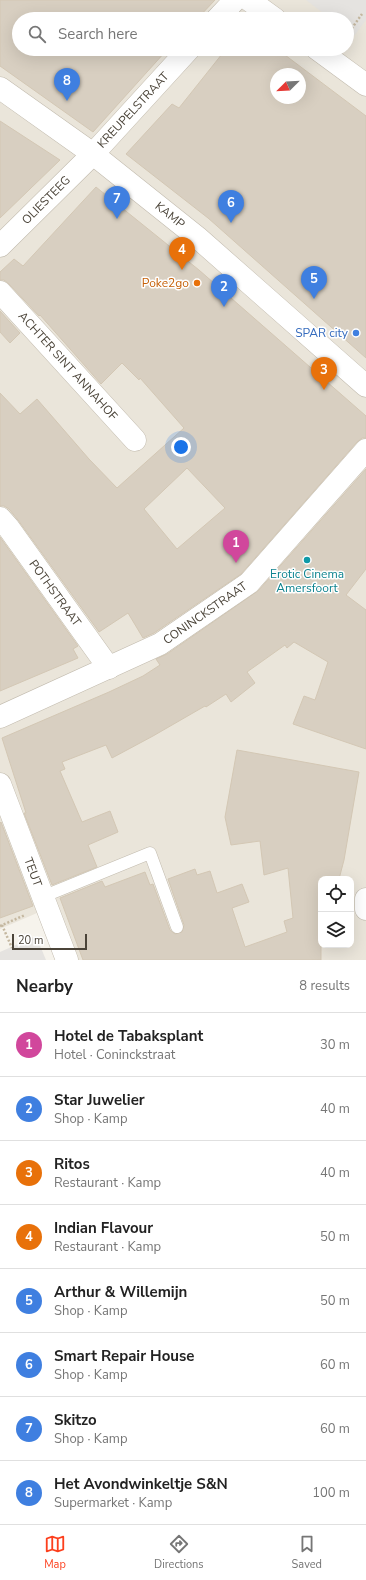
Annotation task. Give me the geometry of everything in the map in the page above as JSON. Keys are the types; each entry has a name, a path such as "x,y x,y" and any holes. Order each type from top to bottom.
{"street":[{"path":"224,12 235,0"},
{"path":"249,0 266,12"},
{"name":"KREUPELSTRAAT","path":"92,154 183,56"},
{"path":"327,56 366,85"},
{"name":"KAMP","path":"0,88 92,154 197,237 366,386"},
{"name":"OLIESTEEG","path":"0,246 92,154"},
{"name":"ACHTER SINT ANNAHOF","path":"0,292 135,440"},
{"name":"CONINCKSTRAAT","path":"0,717 160,644 249,583 366,450"},
{"name":"POTHSTRAAT","path":"0,518 109,668"},
{"name":"TEUT","path":"0,784 67,960"},
{"path":"366,899 366,909"}],"lane":[{"path":"42,897 150,853 177,927"}],"path":[{"path":"354,25 362,14"},
{"path":"2,925 12,948"}],"shaded area":[{"path":"0,0 366,0 366,960 63,960 44,910 0,929"},
{"path":"306,0 366,0 366,20 354,36 354,12 322,12"},
{"path":"36,936 46,960 0,960 0,952"}],"building":[{"path":"0,0 215,0 204,12 12,12 12,56 161,56 93,132 0,66"},
{"path":"220,56 286,56 302,68 270,68 270,104 306,104 306,71 366,116 366,358 208,218 126,154 172,104 179,108"},
{"path":"0,121 60,160 0,218"},
{"path":"96,187 199,270 366,416 366,438 362,438 357,442 241,574 154,633 143,638 128,613 99,632 18,520 9,509 4,506 0,506 0,393 20,414 37,399 89,459 117,488 184,428 140,378 139,380 122,363 101,384 40,315 39,316 9,284 4,280 0,280 0,272 14,259 23,266","holes":["187,468 225,508 177,549 144,509"]},
{"path":"0,311 20,333 10,343 0,332"},
{"path":"366,469 366,569 346,595 366,610 366,749 293,724 304,696 315,700 328,662 294,642 287,648 285,645 247,672 255,683 231,702 226,694 206,707 205,706 112,758 106,745 62,762 65,769 60,771 82,822 110,811 118,832 88,845 97,867 52,885 24,813 26,813 2,738 109,692 143,676 160,665 156,659 167,654 258,591"},
{"path":"0,537 78,646 73,649 78,658 0,691"},
{"path":"237,750 359,772 344,860 340,876 318,876 318,948 321,948 321,960 83,960 60,898 102,881 105,887 145,872 150,885 153,884 170,930 175,934 182,932 184,925 168,879 195,869 197,875 210,871 217,893 242,884 249,902 232,908 245,947 287,932 284,921 293,918 288,868 264,875 260,841 231,845 225,817"},
{"path":"1,822 33,906 0,918 0,823"}],"place":[{"name":"Het Avondwinkeltje S&N","path":"67,101"},
{"name":"Skitzo","path":"117,219"},
{"name":"Smart Repair House","path":"231,223"},
{"name":"Indian Flavour","path":"182,270"},
{"name":"Poke2go","path":"197,283"},
{"name":"Arthur & Willemijn","path":"314,299"},
{"name":"Star Juwelier","path":"224,307"},
{"name":"SPAR city","path":"356,333"},
{"name":"Ritos","path":"324,390"},
{"name":"Erotic Cinema Amersfoort","path":"307,560"},
{"name":"Hotel de Tabaksplant","path":"236,563"}]}
